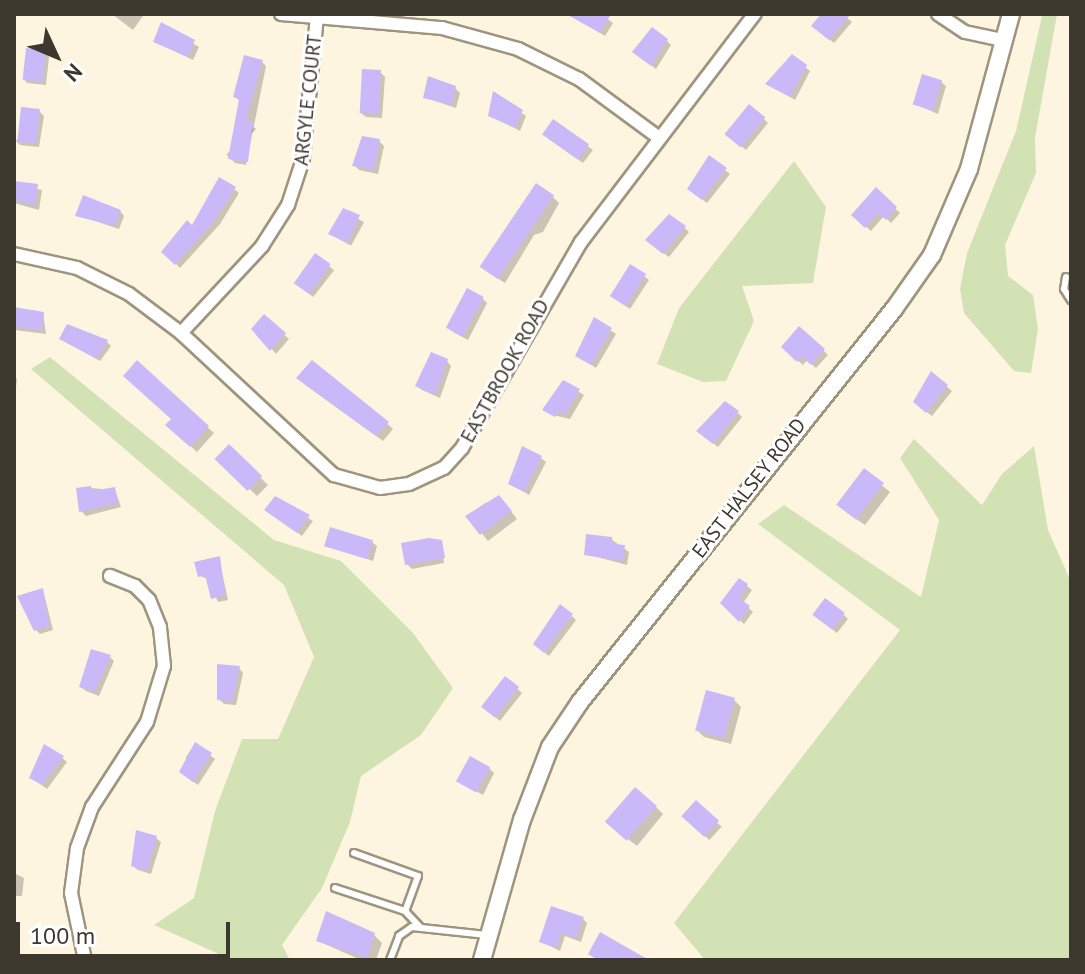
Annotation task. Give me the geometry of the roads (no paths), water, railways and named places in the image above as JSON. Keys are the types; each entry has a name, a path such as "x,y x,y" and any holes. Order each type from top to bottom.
{"street":[{"path":"281,14 442,28 518,49 579,79 658,137"},
{"name":"EASTBROOK ROAD","path":"14,254 104,280 181,333 334,475 380,488 428,478 462,448 538,309 658,137 755,14"},
{"path":"938,14 965,32 1004,40"},
{"name":"EAST HALSEY ROAD","path":"482,960 522,820 550,747 580,702 894,309 932,255 969,169 1011,14"},
{"name":"ARGYLE COURT","path":"181,333 262,246 288,205 303,159 317,17"},
{"path":"85,960 71,893 77,848 92,807 147,722 164,666 160,627 149,600 135,586 110,576"}],"lane":[{"path":"1066,277 1064,289 1071,300"},
{"path":"354,853 418,876 405,911"},
{"path":"335,888 405,911 419,926"},
{"path":"390,960 399,936 419,926 490,936"}]}
